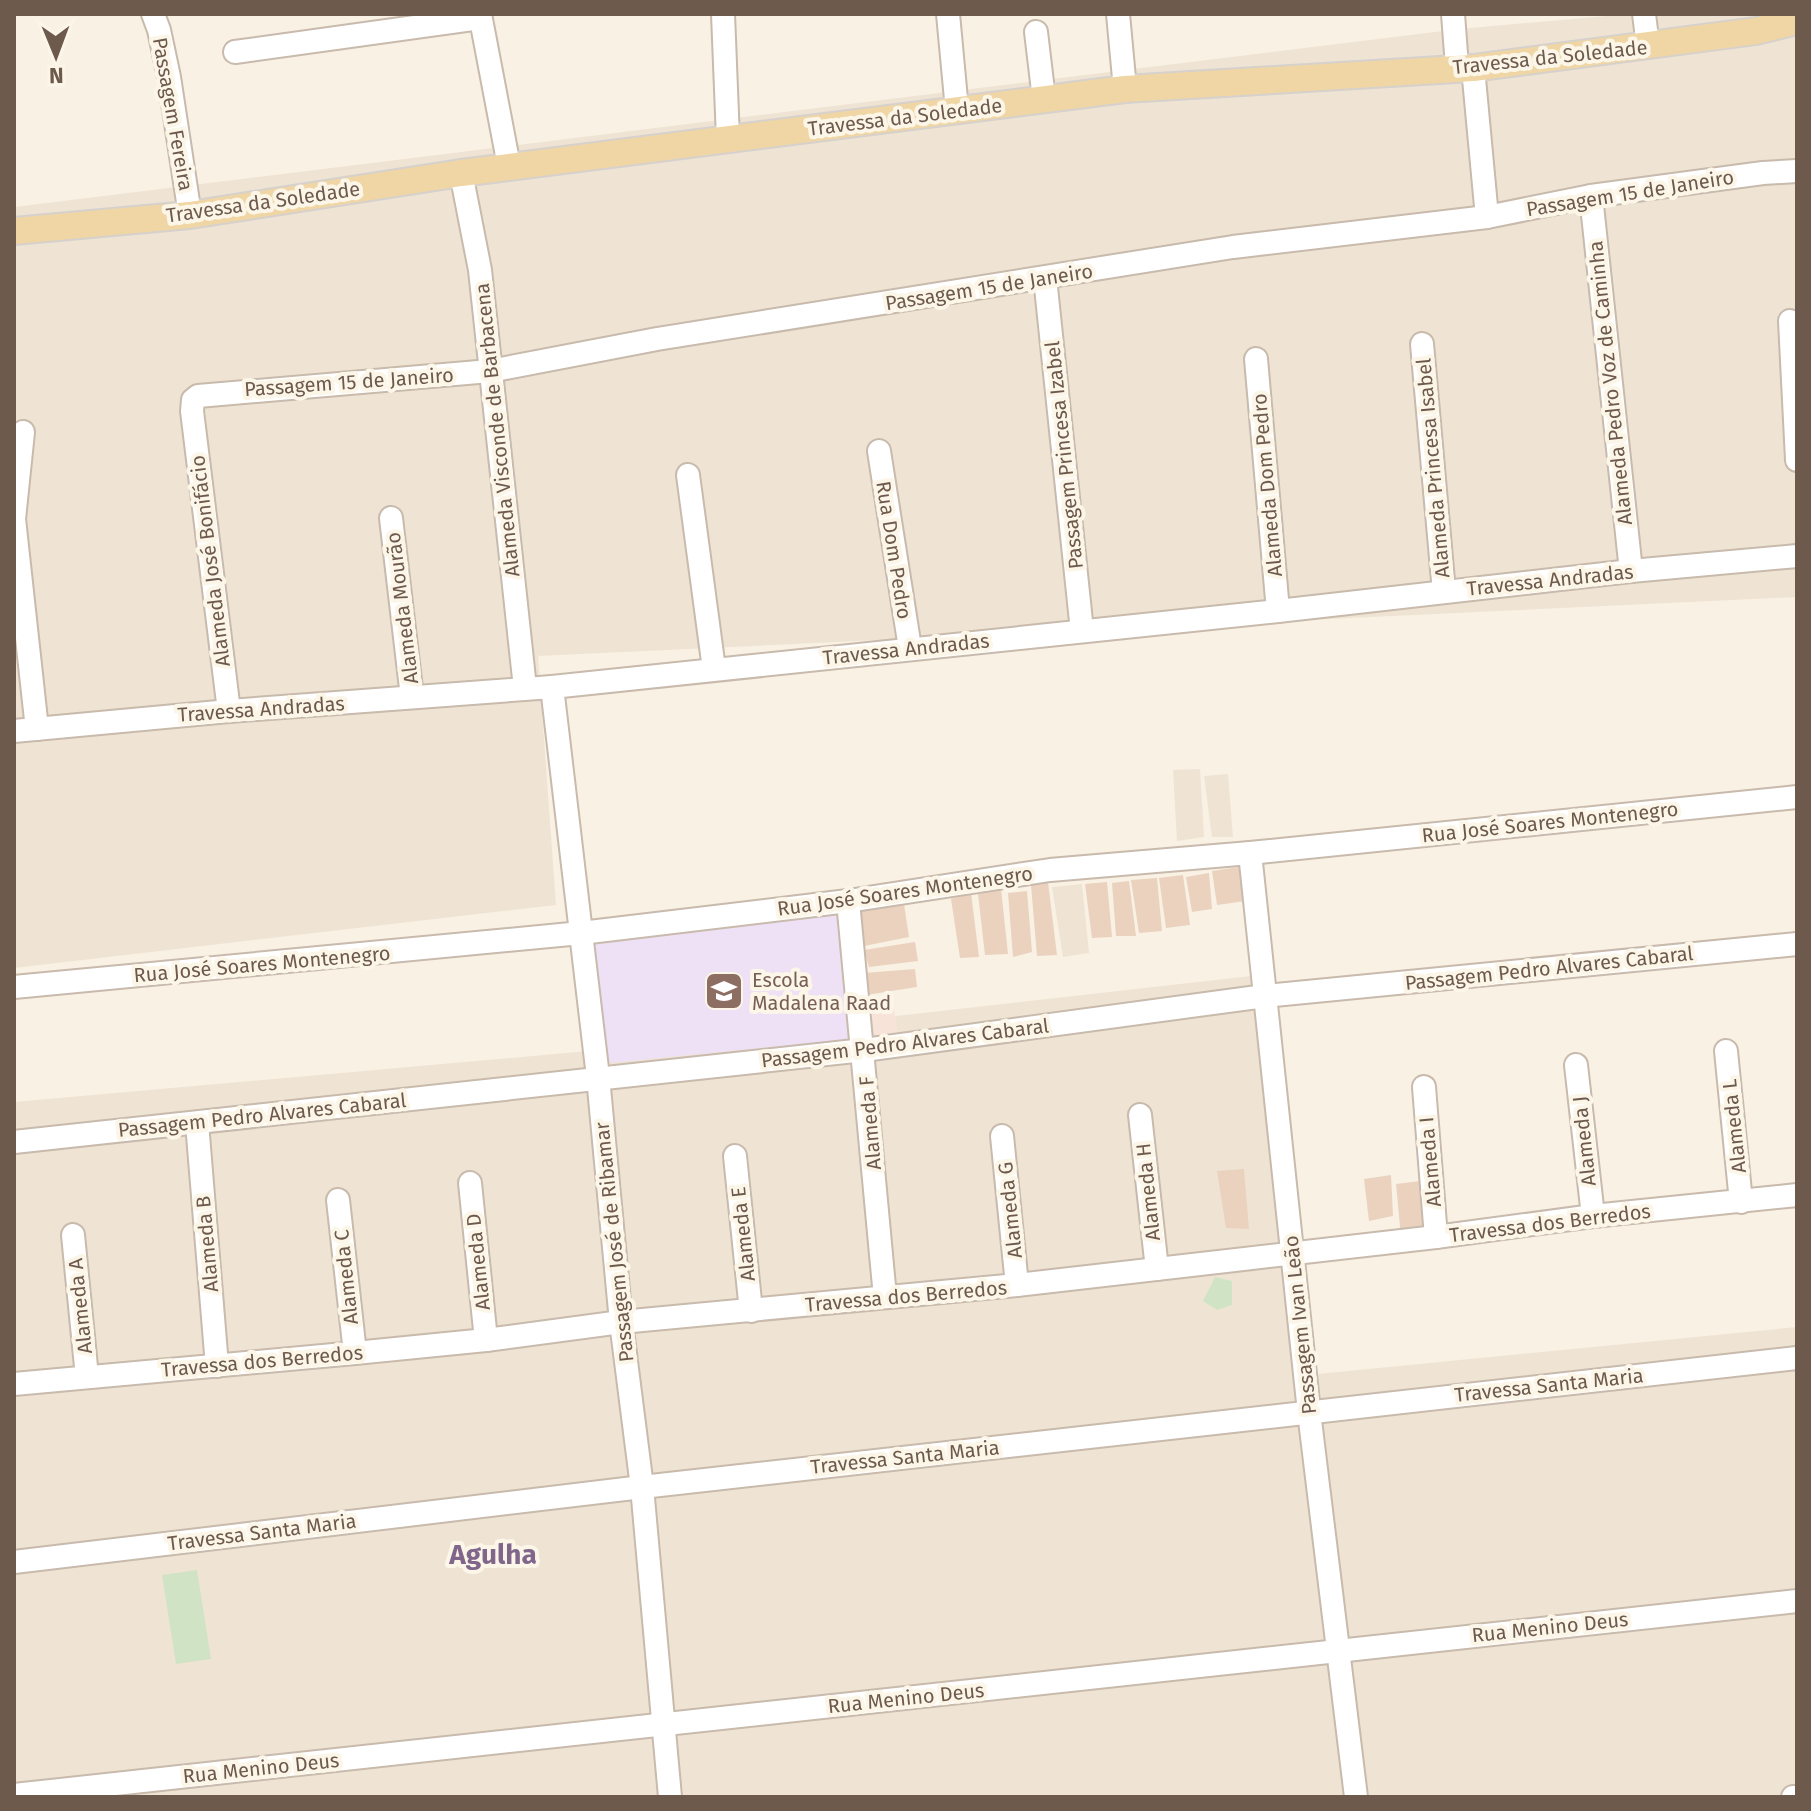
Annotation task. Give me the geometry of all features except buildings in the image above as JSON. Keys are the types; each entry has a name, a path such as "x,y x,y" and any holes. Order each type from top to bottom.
{"main road":[{"name":"Travessa da Soledade","path":"14,231 190,215 509,166 1125,89 1465,68 1756,31 1797,21"}],"street":[{"name":"Passagem Fereira","path":"153,14 169,77 190,215"},
{"path":"723,14 728,139"},
{"path":"948,14 957,110"},
{"path":"1118,14 1125,89"},
{"path":"1453,14 1465,68 1487,217"},
{"path":"1644,14 1648,46"},
{"path":"235,52 480,16 509,166"},
{"path":"1036,32 1044,99"},
{"name":"Passagem 15 de Janeiro","path":"192,411 193,400 213,392 490,371 657,339 1233,247 1487,217 1591,196 1797,171"},
{"name":"Alameda Visconde de Barbacena","path":"461,173 480,270 525,688"},
{"name":"Alameda Pedro Voz de Caminha","path":"1591,196 1631,571"},
{"name":"Passagem Princesa Izabel","path":"1045,278 1082,631"},
{"path":"1790,321 1797,460"},
{"name":"Alameda Princesa Isabel","path":"1422,344 1444,592"},
{"name":"Alameda Dom Pedro","path":"1256,359 1278,611"},
{"name":"Alameda José Bonifácio","path":"192,411 229,711"},
{"path":"23,432 14,519 37,729"},
{"name":"Rua Dom Pedro","path":"879,451 910,648"},
{"path":"688,475 714,669"},
{"name":"Alameda Mourão","path":"391,518 412,697"},
{"name":"Travessa Andradas","path":"14,731 229,711 552,687 1631,571 1797,556"},
{"name":"Passagem José de Ribamar","path":"552,687 598,1077 621,1322 642,1487 670,1797"},
{"name":"Rua José Soares Montenegro","path":"14,987 581,933 848,901 1050,870 1250,853 1797,797"},
{"name":"Passagem Ivan Leão","path":"1250,853 1309,1412 1356,1797"},
{"name":"Alameda F","path":"848,901 885,1297"},
{"name":"Passagem Pedro Alvares Cabaral","path":"14,1142 864,1050 1265,996 1797,944"},
{"name":"Alameda L","path":"1726,1051 1741,1202"},
{"name":"Alameda J","path":"1576,1065 1593,1216"},
{"name":"Alameda I","path":"1424,1087 1436,1237"},
{"name":"Alameda H","path":"1140,1115 1157,1269"},
{"name":"Alameda B","path":"197,1123 217,1366"},
{"name":"Alameda G","path":"1002,1136 1017,1285"},
{"name":"Alameda E","path":"735,1156 751,1311"},
{"name":"Alameda D","path":"470,1183 486,1340"},
{"name":"Travessa dos Berredos","path":"14,1384 355,1353 621,1322 1017,1285 1593,1216 1797,1195"},
{"name":"Alameda C","path":"338,1200 355,1353"},
{"name":"Alameda A","path":"73,1235 87,1377"},
{"name":"Travessa Santa Maria","path":"14,1562 642,1487 1797,1358"},
{"name":"Rua Menino Deus","path":"14,1795 1797,1601"}],"shaded area":[{"path":"1630,14 1797,14 1797,597 538,656 556,905 14,968 14,207 1459,29"},
{"path":"1200,769 1204,837 1177,841 1173,770"},
{"path":"1228,774 1233,837 1212,837 1204,776"},
{"path":"1082,884 1089,953 1063,957 1052,887"},
{"name":"Escola Madalena Raad","path":"843,913 852,1039 609,1063 593,943"},
{"path":"1251,976 1297,1376 1797,1327 1797,1797 14,1797 14,1102 577,1052"},
{"path":"864,1007 894,1008 898,1039 869,1043"}],"green space":[{"path":"1215,1277 1232,1281 1232,1305 1217,1310 1203,1301"},
{"path":"197,1570 211,1659 176,1664 162,1575"}],"place":[{"name":"Escola Madalena Raad","path":"724,991"}],"district":[{"name":"Agulha","path":"493,1554"}]}
